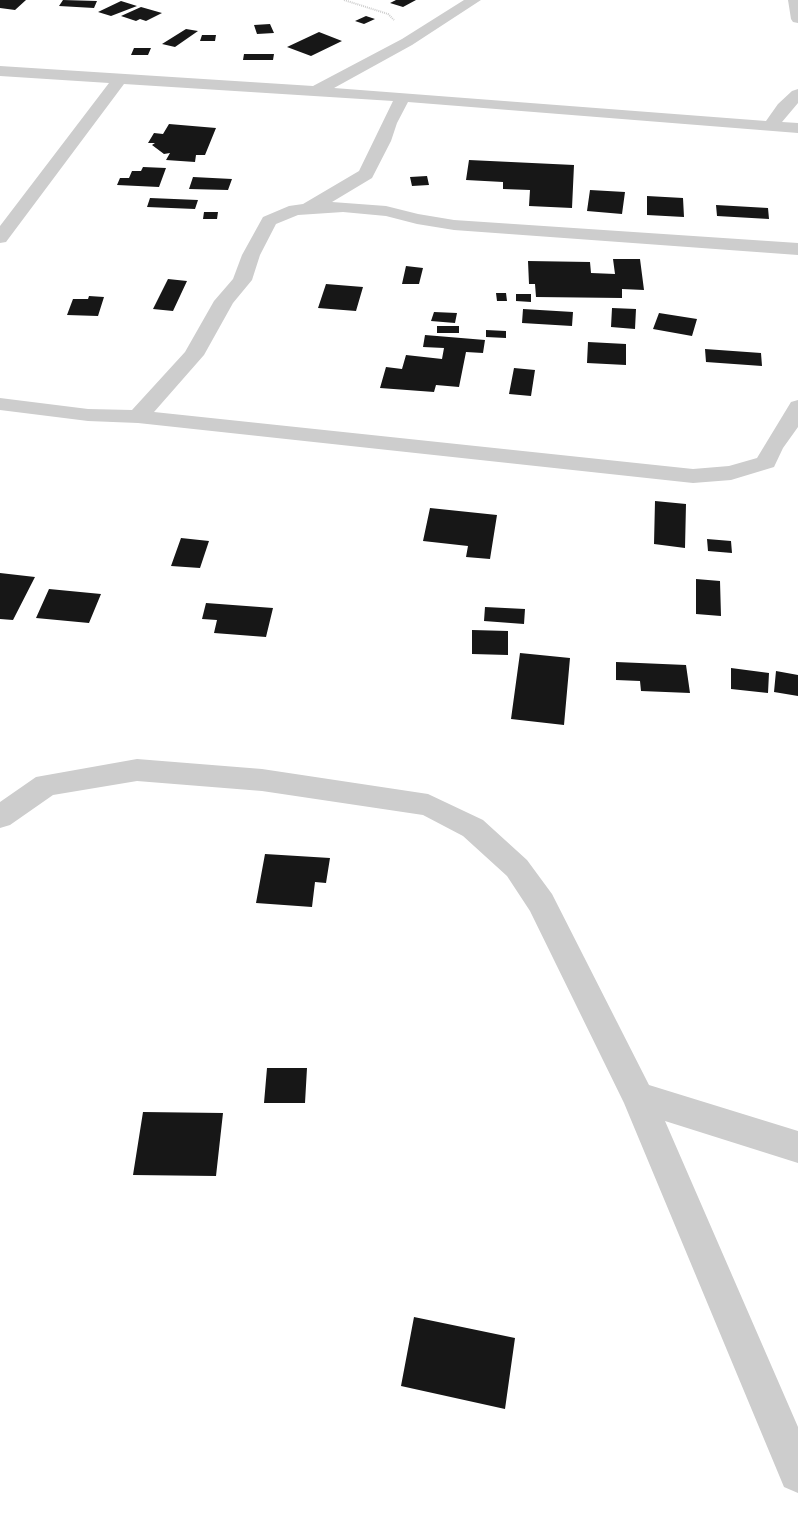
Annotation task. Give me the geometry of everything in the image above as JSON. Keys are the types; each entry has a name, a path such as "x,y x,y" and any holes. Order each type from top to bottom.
{"street":[{"path":"314,92 407,42 474,0"},
{"path":"795,0 798,19"},
{"path":"0,71 403,97 798,128"},
{"path":"0,238 120,79"},
{"path":"771,126 784,107 798,94"},
{"path":"138,417 194,355 224,301 242,280 251,255 269,221 305,208 339,192 366,174 403,97"},
{"path":"366,174 372,192 386,211"},
{"path":"305,208 343,207 386,211 417,220 454,225 798,249"},
{"path":"0,404 88,415 138,417 693,476 731,473 766,462 772,448 787,427 798,406"},
{"path":"0,817 46,785 137,770 262,780 428,805 473,828 517,868 541,903 638,1097 798,1473"},
{"path":"638,1097 798,1147"}],"path":[{"path":"344,0 388,14 399,25 407,42"}],"building":[{"path":"0,0 26,0 15,10 0,8"},
{"path":"63,0 97,1 94,8 59,6"},
{"path":"396,0 416,0 403,7 390,3"},
{"path":"121,1 137,6 111,16 98,12"},
{"path":"141,7 162,13 146,21 140,19 136,21 121,16"},
{"path":"366,16 375,19 364,24 355,21"},
{"path":"270,24 274,33 257,34 254,25"},
{"path":"186,29 198,31 175,47 162,44"},
{"path":"319,32 342,41 311,56 287,47"},
{"path":"202,35 216,35 215,41 200,41"},
{"path":"134,48 151,48 148,55 131,55"},
{"path":"244,54 274,54 273,60 243,60"},
{"path":"169,124 216,128 205,155 196,155 195,162 166,160 170,153 164,154 152,145 155,143 148,143 154,133 163,134"},
{"path":"469,160 574,165 572,208 529,206 530,190 503,189 503,182 466,180"},
{"path":"143,167 166,168 159,187 117,185 120,178 129,178 132,171 141,171"},
{"path":"427,176 429,185 412,186 410,177"},
{"path":"193,177 232,179 228,190 189,189"},
{"path":"590,190 625,192 622,214 587,211"},
{"path":"647,196 683,198 684,217 647,215"},
{"path":"150,198 198,200 195,209 147,207"},
{"path":"716,205 768,208 769,219 717,216"},
{"path":"204,212 218,212 217,219 203,219"},
{"path":"613,259 640,259 644,290 622,289 622,298 536,297 535,284 529,284 528,261 590,262 591,273 615,274"},
{"path":"406,266 423,268 419,284 402,284"},
{"path":"168,279 187,281 173,311 153,309"},
{"path":"326,284 363,287 356,311 318,308"},
{"path":"496,293 506,293 507,301 497,301"},
{"path":"516,294 531,294 531,302 516,301"},
{"path":"89,296 104,297 98,316 67,315 73,299 88,299"},
{"path":"612,308 636,309 635,329 611,327"},
{"path":"523,309 573,312 572,326 522,323"},
{"path":"434,312 457,313 455,323 431,321"},
{"path":"659,313 697,319 692,336 653,329"},
{"path":"437,326 459,326 459,333 437,333"},
{"path":"486,330 506,331 506,338 486,337"},
{"path":"425,335 485,340 483,353 466,352 459,387 436,385 434,392 380,388 386,367 402,369 406,355 442,359 444,348 423,347"},
{"path":"588,342 626,344 626,365 587,363"},
{"path":"705,349 761,353 762,366 706,362"},
{"path":"514,368 535,370 531,396 509,394"},
{"path":"655,501 686,504 685,548 654,544"},
{"path":"430,508 497,515 490,559 466,557 468,546 423,541"},
{"path":"181,538 209,541 200,568 171,566"},
{"path":"707,539 731,541 732,553 708,551"},
{"path":"0,573 35,577 13,620 0,619"},
{"path":"696,579 720,581 721,616 696,614"},
{"path":"49,589 101,594 89,623 36,618"},
{"path":"206,603 273,608 266,637 214,633 217,620 202,619"},
{"path":"485,607 525,609 524,624 484,621"},
{"path":"472,630 508,631 508,655 472,654"},
{"path":"520,653 570,658 564,725 511,719"},
{"path":"616,662 686,665 690,693 641,691 640,681 616,680"},
{"path":"731,668 769,673 768,693 731,689"},
{"path":"776,671 798,675 798,696 774,692"},
{"path":"265,854 330,858 326,883 315,882 312,907 256,903"},
{"path":"267,1068 307,1068 305,1103 264,1103"},
{"path":"143,1112 223,1113 216,1176 133,1175"},
{"path":"414,1317 515,1338 505,1409 401,1386"}]}
